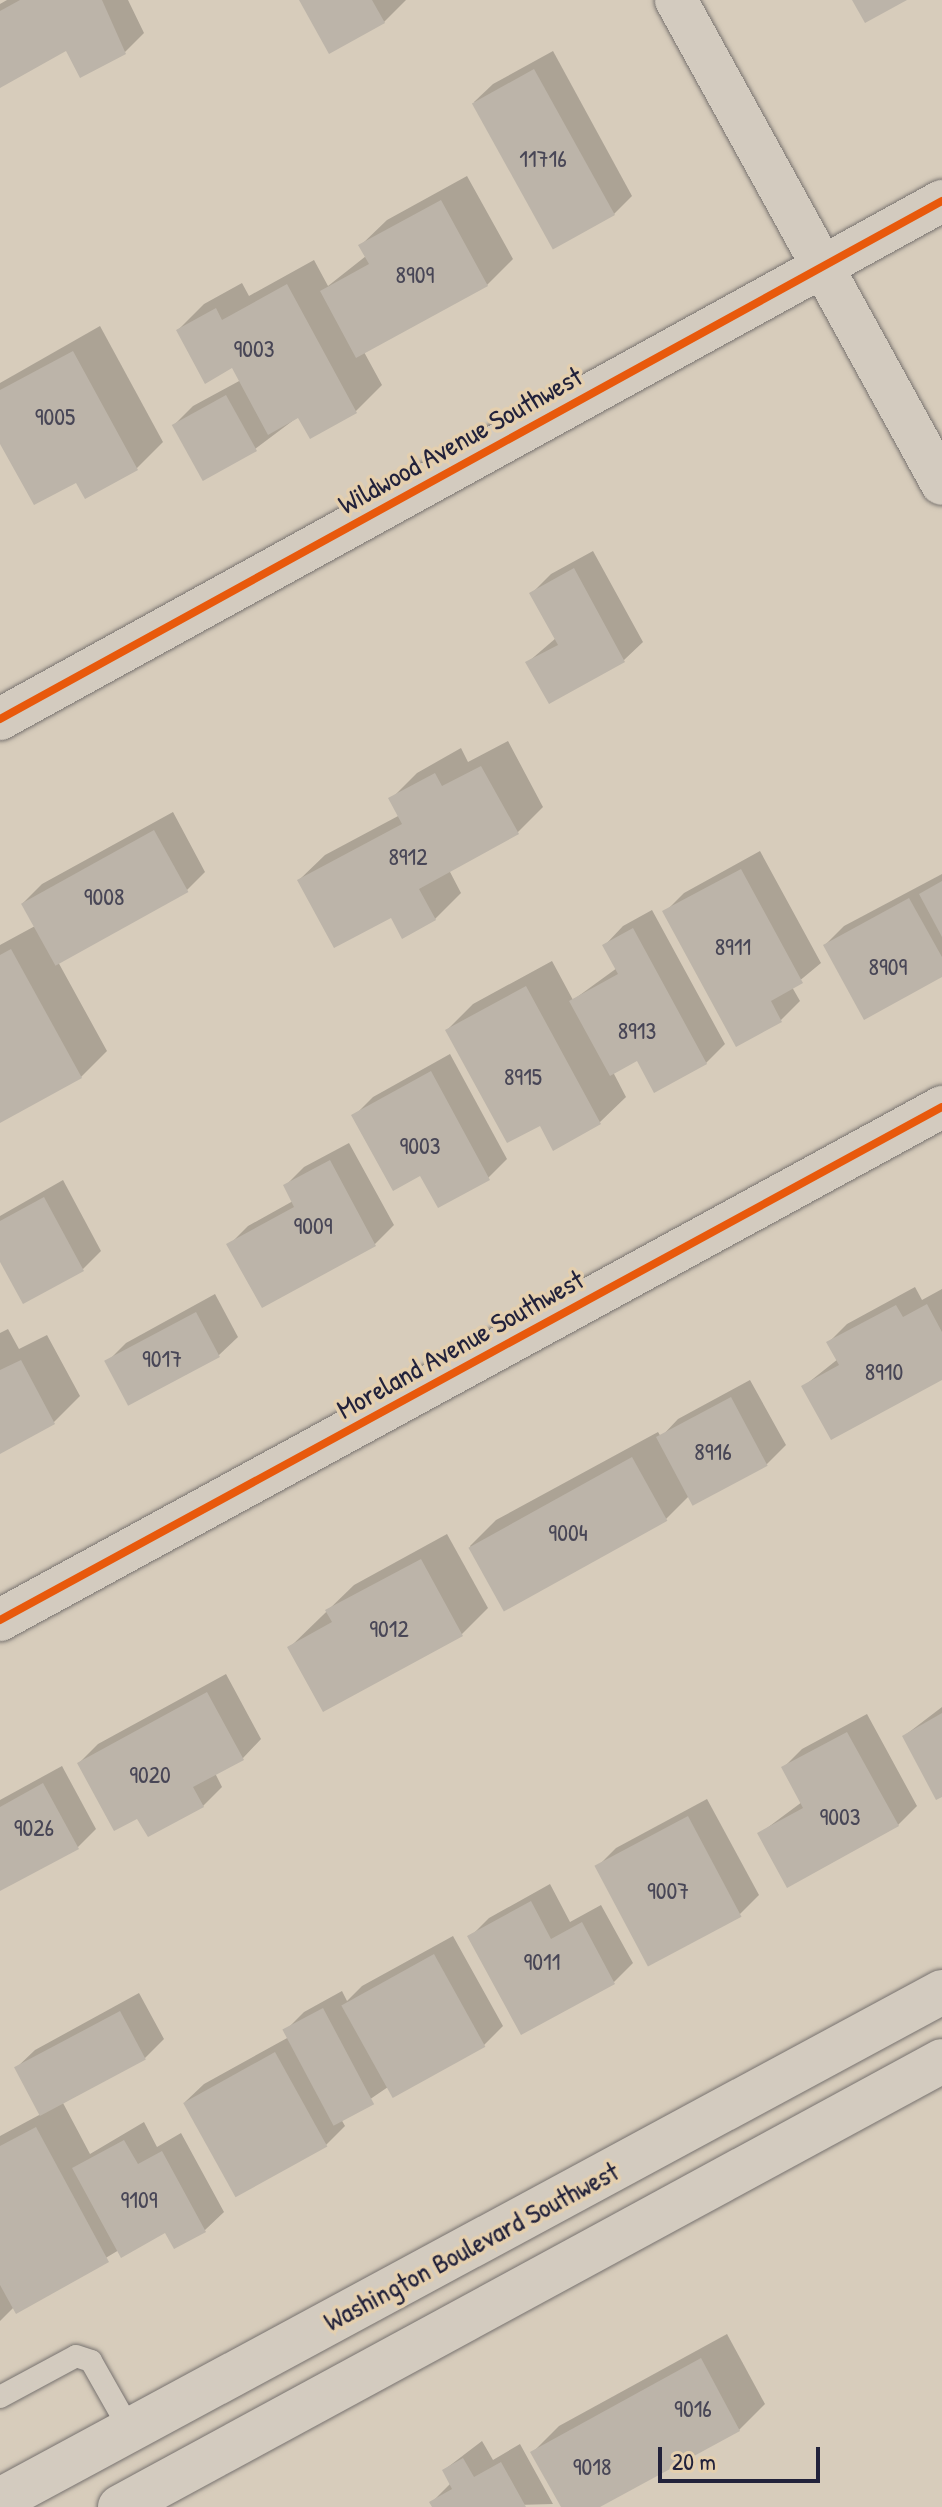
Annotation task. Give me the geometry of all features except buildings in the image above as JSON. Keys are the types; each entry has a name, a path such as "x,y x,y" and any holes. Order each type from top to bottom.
{"main road":[{"name":"Washington Boulevard Southwest","path":"0,2500 942,1992"},
{"path":"120,2507 942,2061"}],"street":[{"path":"676,0 942,484"},
{"name":"Wildwood Avenue Southwest","path":"0,719 942,201"},
{"name":"Moreland Avenue Southwest","path":"0,1620 942,1107"}],"lane":[{"path":"0,2397 76,2356 91,2361 130,2430"}],"cycle path":[{"path":"0,719 942,201"},
{"path":"0,1620 942,1107"}]}
